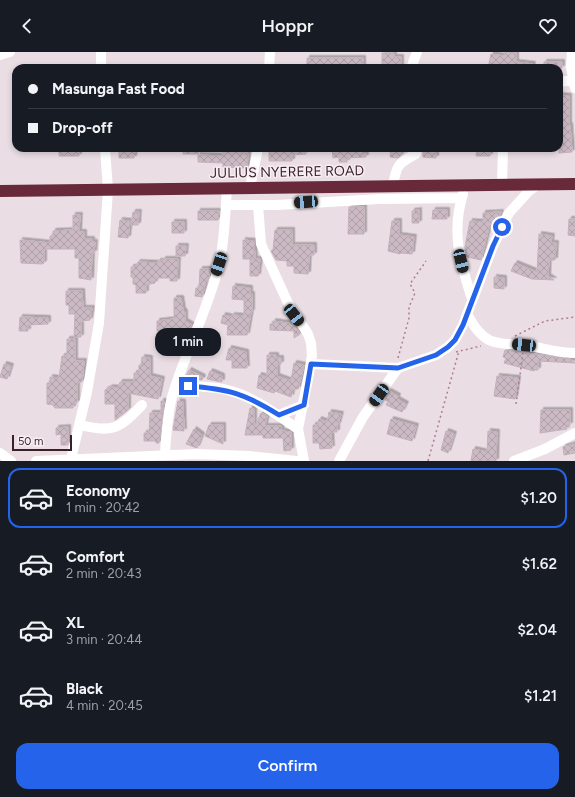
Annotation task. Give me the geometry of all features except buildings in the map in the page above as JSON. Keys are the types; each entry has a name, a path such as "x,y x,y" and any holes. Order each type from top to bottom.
{"highway":[{"name":"JULIUS NYERERE ROAD","path":"0,191 575,184"}],"street":[{"path":"0,55 10,52"},
{"path":"101,52 101,64"},
{"path":"269,64 270,52"},
{"path":"412,64 417,52"},
{"path":"563,83 574,84 572,52"},
{"path":"71,459 80,426 99,323 108,190 105,152"},
{"path":"250,188 257,152"},
{"path":"393,186 395,170 399,164 416,154 416,152"},
{"path":"502,184 503,152"},
{"path":"311,364 398,368 436,355 448,347 455,340 493,246 509,213 529,191 539,184"},
{"path":"465,185 461,198 456,231 461,265 472,299"},
{"path":"165,455 169,413 193,336 204,311 219,264 227,188"},
{"path":"226,205 258,205 379,199 461,198"},
{"path":"258,205 261,244 288,303 308,334 312,354 304,405 298,429 304,461"},
{"path":"466,314 478,331 488,340 564,353 575,353"},
{"path":"339,461 363,418 398,368"},
{"path":"177,385 222,389 236,393 249,398 279,415 298,429"},
{"path":"80,426 102,429 113,428 121,425 142,404"},
{"path":"279,415 304,405"},
{"path":"514,461 545,449 575,433"},
{"path":"0,453 11,461"},
{"path":"36,461 223,454 297,461"}],"path":[{"path":"398,368 397,360 409,318 409,307 415,293 410,284 426,261"},
{"path":"452,352 500,343 545,321 575,317"},
{"path":"516,404 524,345"},
{"path":"428,461 459,351"}],"route":[{"path":"188,386 222,389 236,393 265,406 279,415 304,405 311,364 398,368 436,355 455,340 463,325 493,246 502,227"}]}
